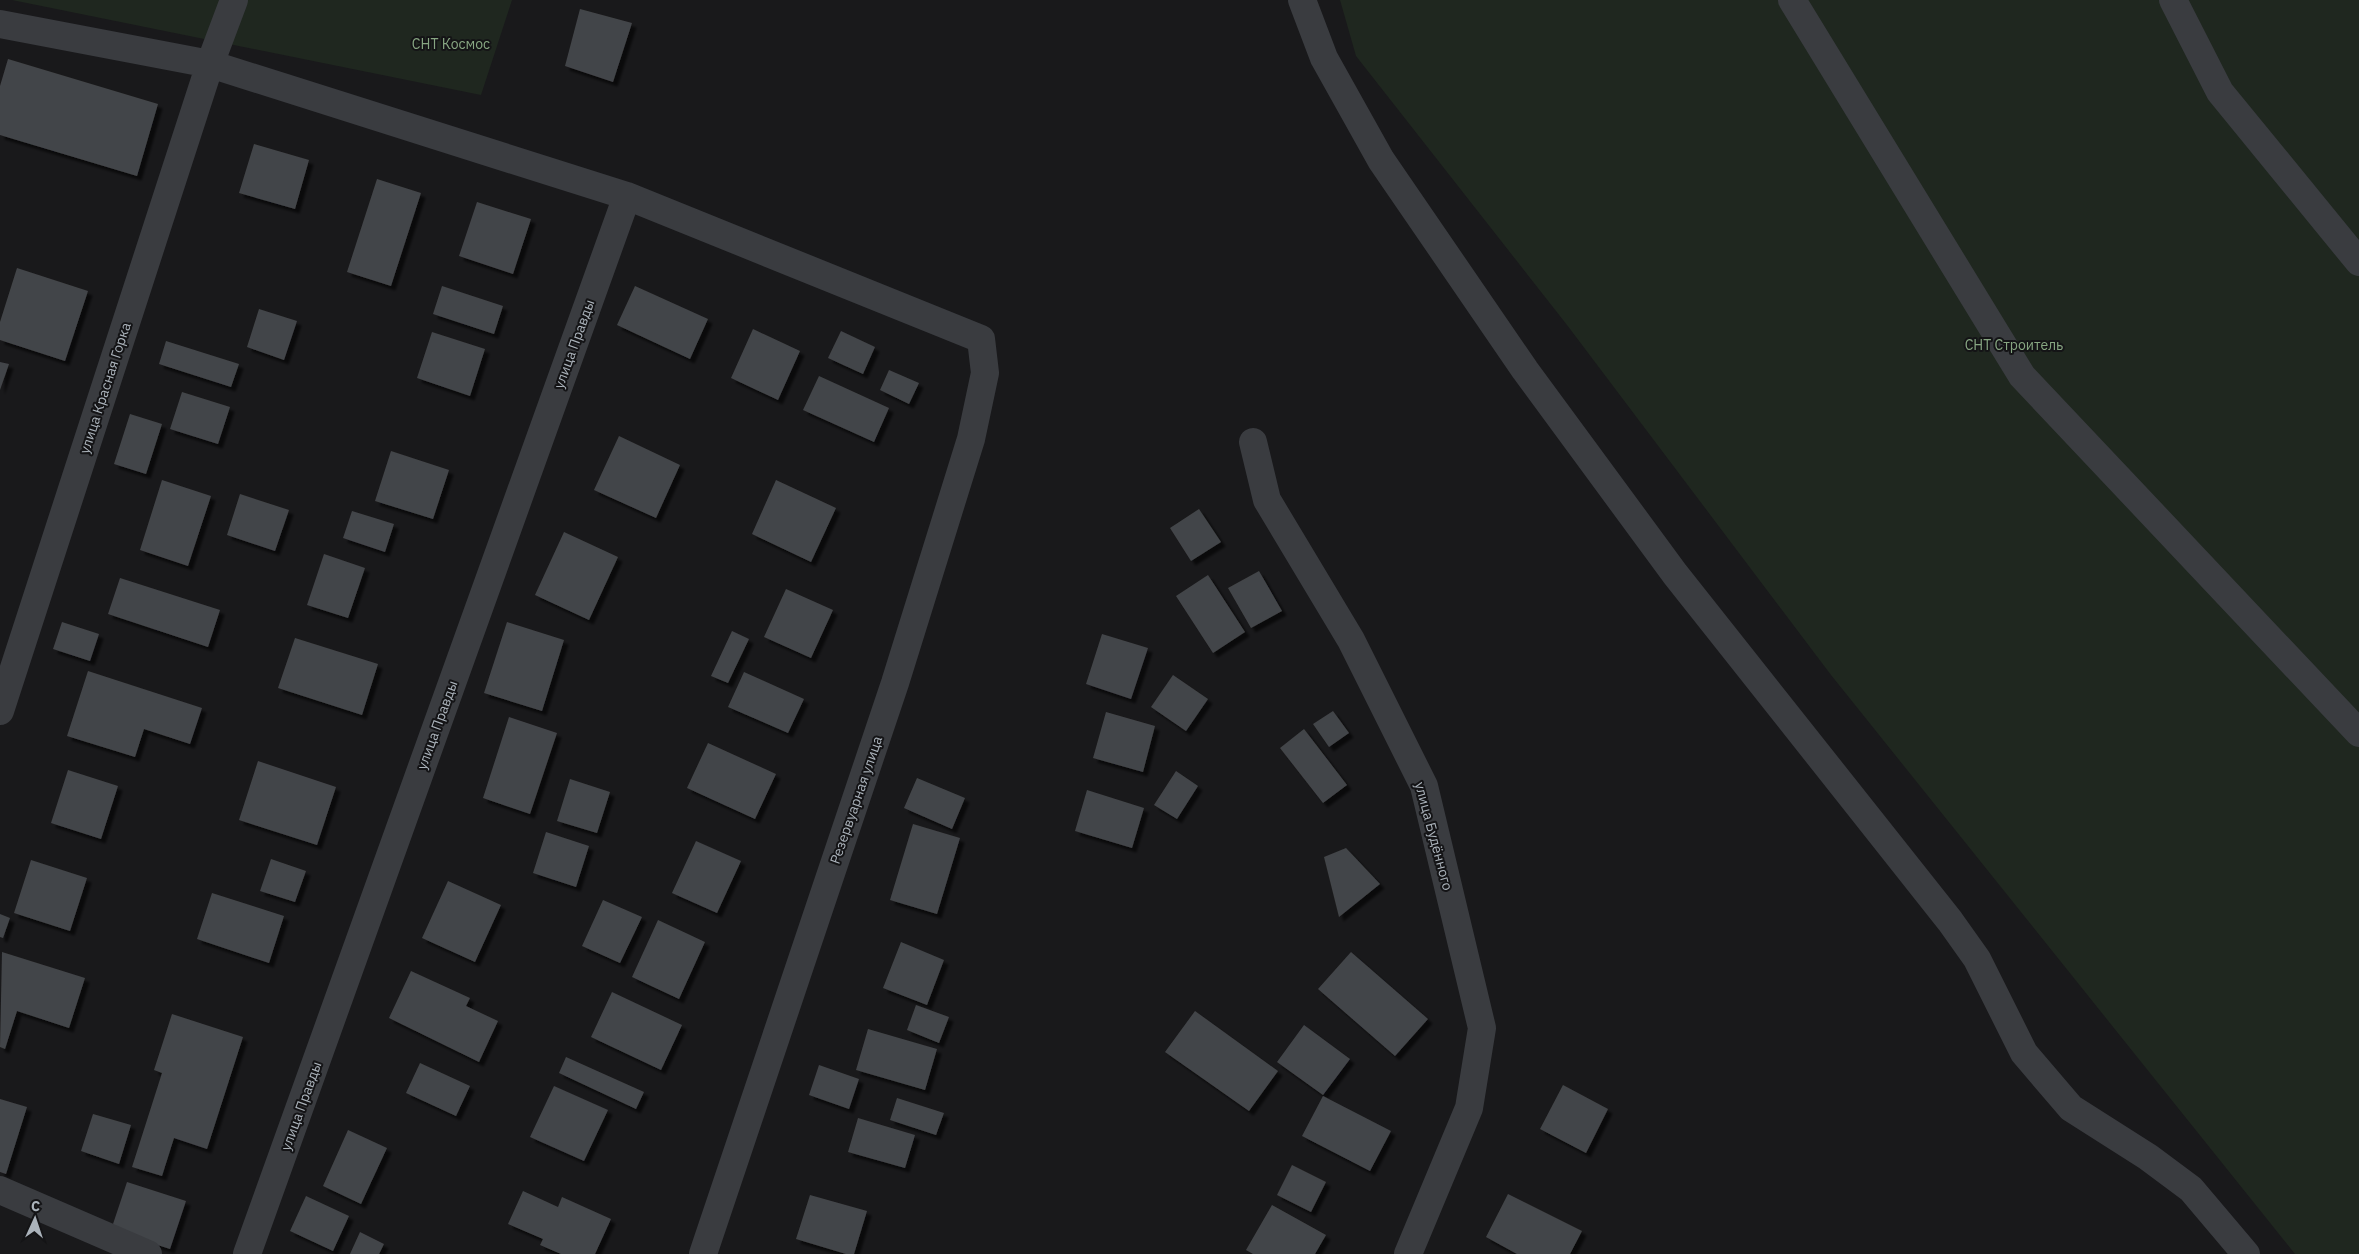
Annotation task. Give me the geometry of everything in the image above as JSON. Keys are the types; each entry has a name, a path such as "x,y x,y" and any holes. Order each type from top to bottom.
{"street":[{"name":"улица Красная Горка","path":"0,711 210,64 234,0"},
{"path":"1302,0 1324,58 1381,160 1525,370 1675,574 1950,921 1977,960 2024,1053 2071,1108 2148,1157 2191,1190 2246,1254"},
{"path":"1792,0 2022,376 2359,733"},
{"path":"2173,0 2220,92 2359,262"},
{"path":"0,24 210,64 627,196"},
{"name":"Резервуарная улица","path":"627,196 981,339 985,372 968,448 896,684 703,1254"},
{"name":"улица Правды","path":"248,1254 627,196"},
{"name":"улица Будённого","path":"1253,442 1266,500 1351,640 1424,786 1482,1028 1469,1108 1408,1254"},
{"path":"0,1190 148,1254"}],"green space":[{"name":"СНТ Космос","path":"12,0 512,0 481,95"},
{"name":"СНТ Строитель","path":"1340,0 2359,0 2359,1254 2295,1254 1831,675 1567,325 1356,56"}],"building":[{"path":"580,9 632,23 613,82 565,66"},
{"path":"8,59 158,104 137,176 0,135 0,86"},
{"path":"254,144 309,160 295,209 239,193"},
{"path":"377,179 421,193 391,286 347,272"},
{"path":"477,202 531,219 513,274 459,256"},
{"path":"17,268 88,291 65,361 0,340 0,322"},
{"path":"442,286 503,306 494,334 433,314"},
{"path":"635,286 708,319 690,359 617,325"},
{"path":"259,309 297,321 284,360 247,347"},
{"path":"753,329 800,351 778,400 731,378"},
{"path":"841,331 875,347 863,374 828,358"},
{"path":"432,332 485,349 470,396 417,378"},
{"path":"166,341 239,364 231,387 159,364"},
{"path":"0,362 9,364 0,390"},
{"path":"889,370 919,383 909,404 880,390"},
{"path":"819,376 889,408 874,442 803,410"},
{"path":"182,392 230,407 218,444 170,429"},
{"path":"130,414 162,424 146,474 114,464"},
{"path":"619,436 680,465 656,518 594,490"},
{"path":"391,451 449,470 433,519 375,501"},
{"path":"162,480 211,496 188,566 140,550"},
{"path":"776,480 836,508 811,562 752,534"},
{"path":"240,494 289,510 275,551 227,535"},
{"path":"1199,509 1221,542 1191,561 1170,528"},
{"path":"352,511 394,524 385,552 343,538"},
{"path":"564,532 618,557 589,620 535,595"},
{"path":"324,554 365,568 348,618 307,605"},
{"path":"1259,571 1282,611 1251,628 1228,588"},
{"path":"1208,575 1245,632 1213,653 1176,596"},
{"path":"120,578 220,610 208,647 108,614"},
{"path":"786,589 833,610 811,658 764,637"},
{"path":"62,622 99,634 90,661 53,649"},
{"path":"507,622 564,640 542,711 484,693"},
{"path":"732,631 749,639 728,683 711,676"},
{"path":"1102,634 1148,648 1131,699 1086,684"},
{"path":"295,638 378,664 362,715 278,688"},
{"path":"88,671 202,708 190,744 144,729 135,757 67,736"},
{"path":"744,672 804,699 788,733 728,707"},
{"path":"1173,675 1208,699 1186,731 1151,707"},
{"path":"1333,711 1349,733 1329,747 1313,724"},
{"path":"1106,712 1155,726 1143,772 1093,758"},
{"path":"509,717 557,733 530,814 483,798"},
{"path":"1304,729 1347,785 1323,803 1280,748"},
{"path":"708,743 776,774 755,819 687,788"},
{"path":"258,761 336,787 317,845 239,820"},
{"path":"68,770 118,786 101,839 51,823"},
{"path":"1176,771 1198,786 1177,819 1154,805"},
{"path":"917,778 965,798 952,829 904,808"},
{"path":"570,779 610,792 597,833 557,821"},
{"path":"1087,790 1144,808 1132,848 1075,831"},
{"path":"913,824 960,838 937,914 890,900"},
{"path":"546,832 589,846 576,887 533,873"},
{"path":"696,841 741,861 717,913 672,893"},
{"path":"1346,848 1380,884 1339,917 1324,857"},
{"path":"271,859 306,871 295,902 260,891"},
{"path":"31,860 87,878 70,931 14,913"},
{"path":"448,881 501,905 475,962 422,938"},
{"path":"212,893 284,916 269,963 197,939"},
{"path":"603,900 642,917 620,963 582,946"},
{"path":"0,914 10,918 3,938 0,937"},
{"path":"658,920 705,942 679,999 632,977"},
{"path":"901,942 944,960 927,1005 883,988"},
{"path":"2,952 85,978 69,1028 17,1011 5,1049 0,1047"},
{"path":"1351,952 1428,1019 1395,1056 1318,989"},
{"path":"411,971 470,998 466,1006 498,1021 479,1062 389,1018"},
{"path":"612,992 682,1025 661,1070 591,1037"},
{"path":"916,1005 949,1017 939,1043 907,1030"},
{"path":"1195,1011 1278,1071 1249,1111 1165,1052"},
{"path":"172,1014 243,1037 207,1149 174,1138 162,1176 132,1167 162,1073 154,1070"},
{"path":"1304,1025 1350,1059 1323,1095 1277,1062"},
{"path":"868,1029 937,1049 925,1090 856,1070"},
{"path":"566,1057 644,1092 636,1109 559,1073"},
{"path":"420,1063 470,1086 456,1116 406,1093"},
{"path":"819,1065 859,1079 849,1109 809,1095"},
{"path":"1563,1085 1608,1109 1586,1153 1540,1129"},
{"path":"554,1086 608,1110 584,1161 530,1137"},
{"path":"1323,1096 1391,1131 1370,1171 1302,1136"},
{"path":"897,1098 944,1113 936,1135 890,1120"},
{"path":"0,1099 27,1107 6,1174 0,1172"},
{"path":"93,1114 131,1125 119,1164 81,1151"},
{"path":"858,1118 915,1135 905,1168 848,1152"},
{"path":"348,1130 387,1148 361,1204 323,1186"},
{"path":"1292,1165 1326,1182 1311,1212 1277,1195"},
{"path":"127,1182 186,1201 170,1249 111,1230"},
{"path":"523,1191 558,1207 562,1197 611,1219 595,1254 561,1254 540,1245 543,1239 508,1224"},
{"path":"1508,1194 1582,1231 1570,1254 1517,1254 1486,1237"},
{"path":"810,1195 867,1211 854,1254 846,1254 796,1239"},
{"path":"306,1196 349,1216 333,1251 290,1231"},
{"path":"1272,1205 1326,1235 1315,1254 1253,1254 1246,1250"},
{"path":"360,1232 384,1244 379,1254 350,1254"}]}
